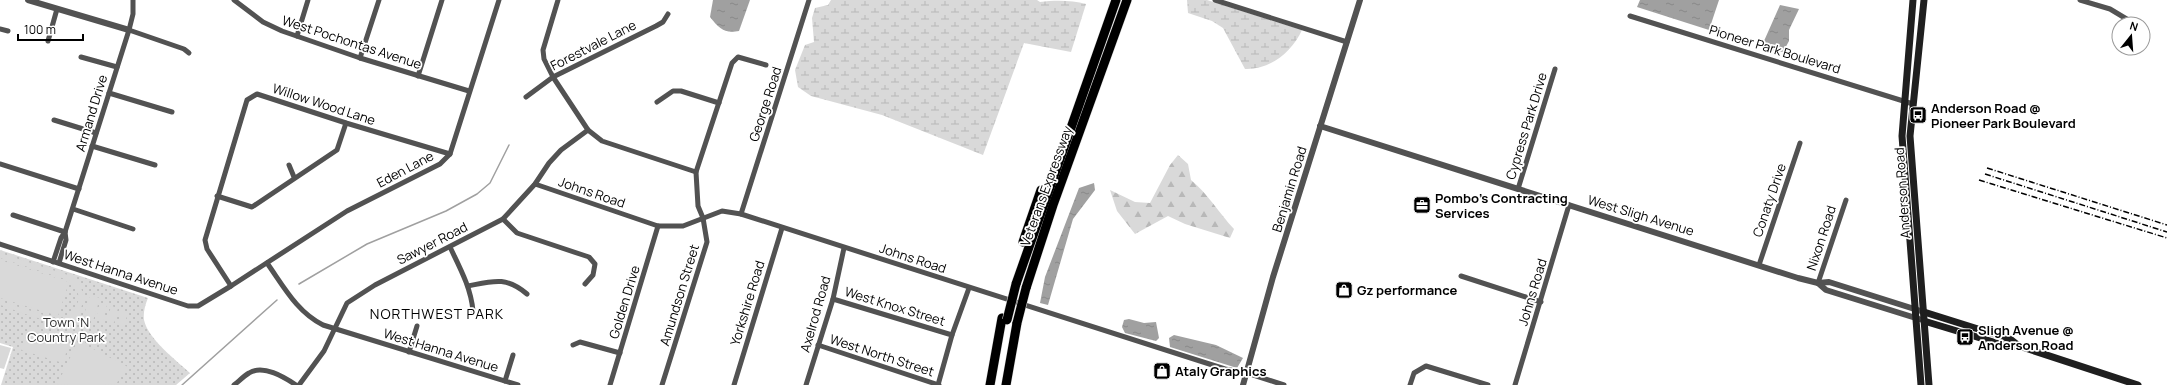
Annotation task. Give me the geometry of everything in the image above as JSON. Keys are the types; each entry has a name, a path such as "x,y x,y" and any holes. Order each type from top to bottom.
{"highway":[{"name":"Veterans Expressway","path":"990,385 1004,319 1027,228 1109,0"},
{"path":"1013,283 1116,0"},
{"name":"Veterans Expressway","path":"1006,385 1017,323 1026,288 1053,205 1127,0"},
{"path":"996,385 1004,319"}],"main road":[{"name":"Anderson Road","path":"1913,0 1902,136 1914,318 1921,385"},
{"name":"Anderson Road","path":"1924,0 1910,136 1929,385"},
{"name":"West Sligh Avenue","path":"1924,312 2010,339 2019,346 2138,385"},
{"name":"West Sligh Avenue","path":"1924,321 2010,347 2019,346"}],"street":[{"path":"28,0 129,30 184,49 189,54"},
{"name":"Armand Drive","path":"56,262 66,240 66,232 129,30 133,14 133,0"},
{"name":"West Pochontas Avenue","path":"234,0 263,22 298,36 360,58 469,91"},
{"path":"298,36 308,0"},
{"path":"360,58 379,0"},
{"path":"418,76 442,0"},
{"name":"Eden Lane","path":"232,286 347,211 440,164 450,154 499,0"},
{"path":"558,0 543,50 544,59 553,77 588,130 602,141 696,172"},
{"name":"George Road","path":"741,214 809,0"},
{"path":"1215,0 1346,42"},
{"name":"Benjamin Road","path":"1243,385 1273,277 1360,0"},
{"path":"2080,0 2110,9 2122,16"},
{"path":"48,41 57,9"},
{"name":"Forestvale Lane","path":"526,97 553,77 663,22 668,14"},
{"name":"Pioneer Park Boulevard","path":"1630,16 1913,104"},
{"path":"0,29 8,32"},
{"path":"81,57 117,67"},
{"name":"Amundson Street","path":"662,385 707,242 703,218 698,206 696,172 732,63 738,57 766,65"},
{"name":"Cypress Park Drive","path":"1518,189 1555,69"},
{"path":"657,102 673,91 681,91 719,103"},
{"path":"109,93 172,112"},
{"name":"Willow Wood Lane","path":"232,286 207,249 205,240 247,100 257,94 346,124 450,154"},
{"path":"54,120 96,133"},
{"path":"217,196 252,207 338,150 346,124"},
{"name":"West Sligh Avenue","path":"1320,126 1818,284 1826,290 1924,321"},
{"name":"Sawyer Road","path":"297,385 324,352 334,328 347,304 375,285 503,219 535,184 549,163 561,150 588,130"},
{"name":"Conaty Drive","path":"1759,265 1800,143"},
{"path":"92,146 155,165"},
{"path":"0,164 79,189"},
{"path":"289,165 294,178"},
{"name":"Johns Road","path":"535,184 658,226 683,226 722,211 741,214 968,288 1228,370 1247,373 1284,385"},
{"name":"Nixon Road","path":"1818,284 1846,200"},
{"name":"Johns Road","path":"1515,385 1569,205"},
{"path":"73,209 133,229"},
{"path":"13,215 66,232"},
{"path":"503,219 517,234 589,257 596,264 593,275 585,284"},
{"name":"Golden Drive","path":"610,385 658,226"},
{"name":"Yorkshire Road","path":"734,385 782,228"},
{"name":"West Hanna Avenue","path":"0,244 188,306 198,306 232,286"},
{"path":"450,247 472,296 473,311"},
{"name":"Axelrod Road","path":"806,385 833,299 844,248"},
{"name":"West Hanna Avenue","path":"267,263 298,308 310,318 323,325 518,385"},
{"path":"1461,276 1541,302"},
{"path":"468,286 499,280 518,286 527,294"},
{"name":"West Sligh Avenue","path":"1818,284 1829,282 1924,312"},
{"path":"938,385 952,335 968,288"},
{"name":"West Knox Street","path":"833,299 952,335"},
{"path":"409,352 417,326"},
{"path":"573,345 580,342 620,353"},
{"name":"West North Street","path":"818,345 938,385"},
{"path":"505,381 513,355"},
{"path":"1410,385 1414,373 1426,366 1488,385"},
{"path":"234,385 250,372 261,370 284,377 297,385"}],"green space":[{"path":"831,0 1037,0 1040,2 1063,1 1086,4 1071,52 1024,43 983,155 882,115 811,96 798,87 795,70 805,45 814,42 812,18 815,8 828,5"},
{"path":"1187,0 1207,0 1302,30 1292,46 1279,58 1271,63 1254,69 1245,69 1223,28 1212,21 1188,13"},
{"path":"1178,155 1188,164 1191,180 1203,191 1234,229 1230,238 1185,224 1168,216 1135,234 1117,211 1110,190 1135,202 1150,203 1170,165"},
{"name":"Town ’N Country Park","path":"0,250 148,298 144,315 144,320 147,327 163,349 190,373 176,385 1,385 13,347 0,343"},
{"path":"0,253 71,276 79,284 83,293 83,300 79,312 71,319 60,321 48,320 0,305 0,301 53,318 64,318 76,308 78,292 71,281 0,258"},
{"path":"0,260 69,282 58,316 0,298"},
{"path":"90,295 100,298 93,321 83,318"},
{"path":"100,303 107,305 103,320 96,318"},
{"path":"111,306 118,308 114,323 107,321"},
{"path":"122,310 128,312 124,327 117,324"},
{"path":"29,327 70,340 63,363 21,350"},
{"path":"78,341 128,367 116,384 57,385"},
{"path":"0,345 11,348 4,369 0,368"}],"water":[{"path":"713,0 750,0 739,31 726,31 713,21 710,17"},
{"path":"1640,0 1719,0 1709,30 1637,7"},
{"path":"1780,5 1799,9 1789,30 1789,41 1783,52 1770,50 1764,41"},
{"path":"1094,183 1095,190 1073,219 1048,305 1040,303 1045,277 1079,188"},
{"path":"1129,319 1144,323 1156,322 1159,338 1156,341 1125,333 1122,327 1124,320"},
{"path":"1174,335 1216,345 1243,358 1237,368 1170,347 1169,338"}],"waterway":[{"path":"299,284 367,244 446,211 477,194 490,183 509,145"},
{"path":"182,385 277,300"}],"railway":[{"path":"1987,168 2167,225"},
{"path":"1985,174 2167,232"},
{"path":"1979,180 2167,238"}],"place":[{"name":"Anderson Road @ Pioneer Park Boulevard","path":"1918,115"},
{"name":"Pombo's Contracting Services","path":"1422,205"},
{"name":"Gz performance","path":"1344,290"},
{"name":"Sligh Avenue @ Anderson Road","path":"1965,337"},
{"name":"Ataly Graphics","path":"1162,371"}],"district":[{"name":"NORTHWEST PARK","path":"437,313"}]}
